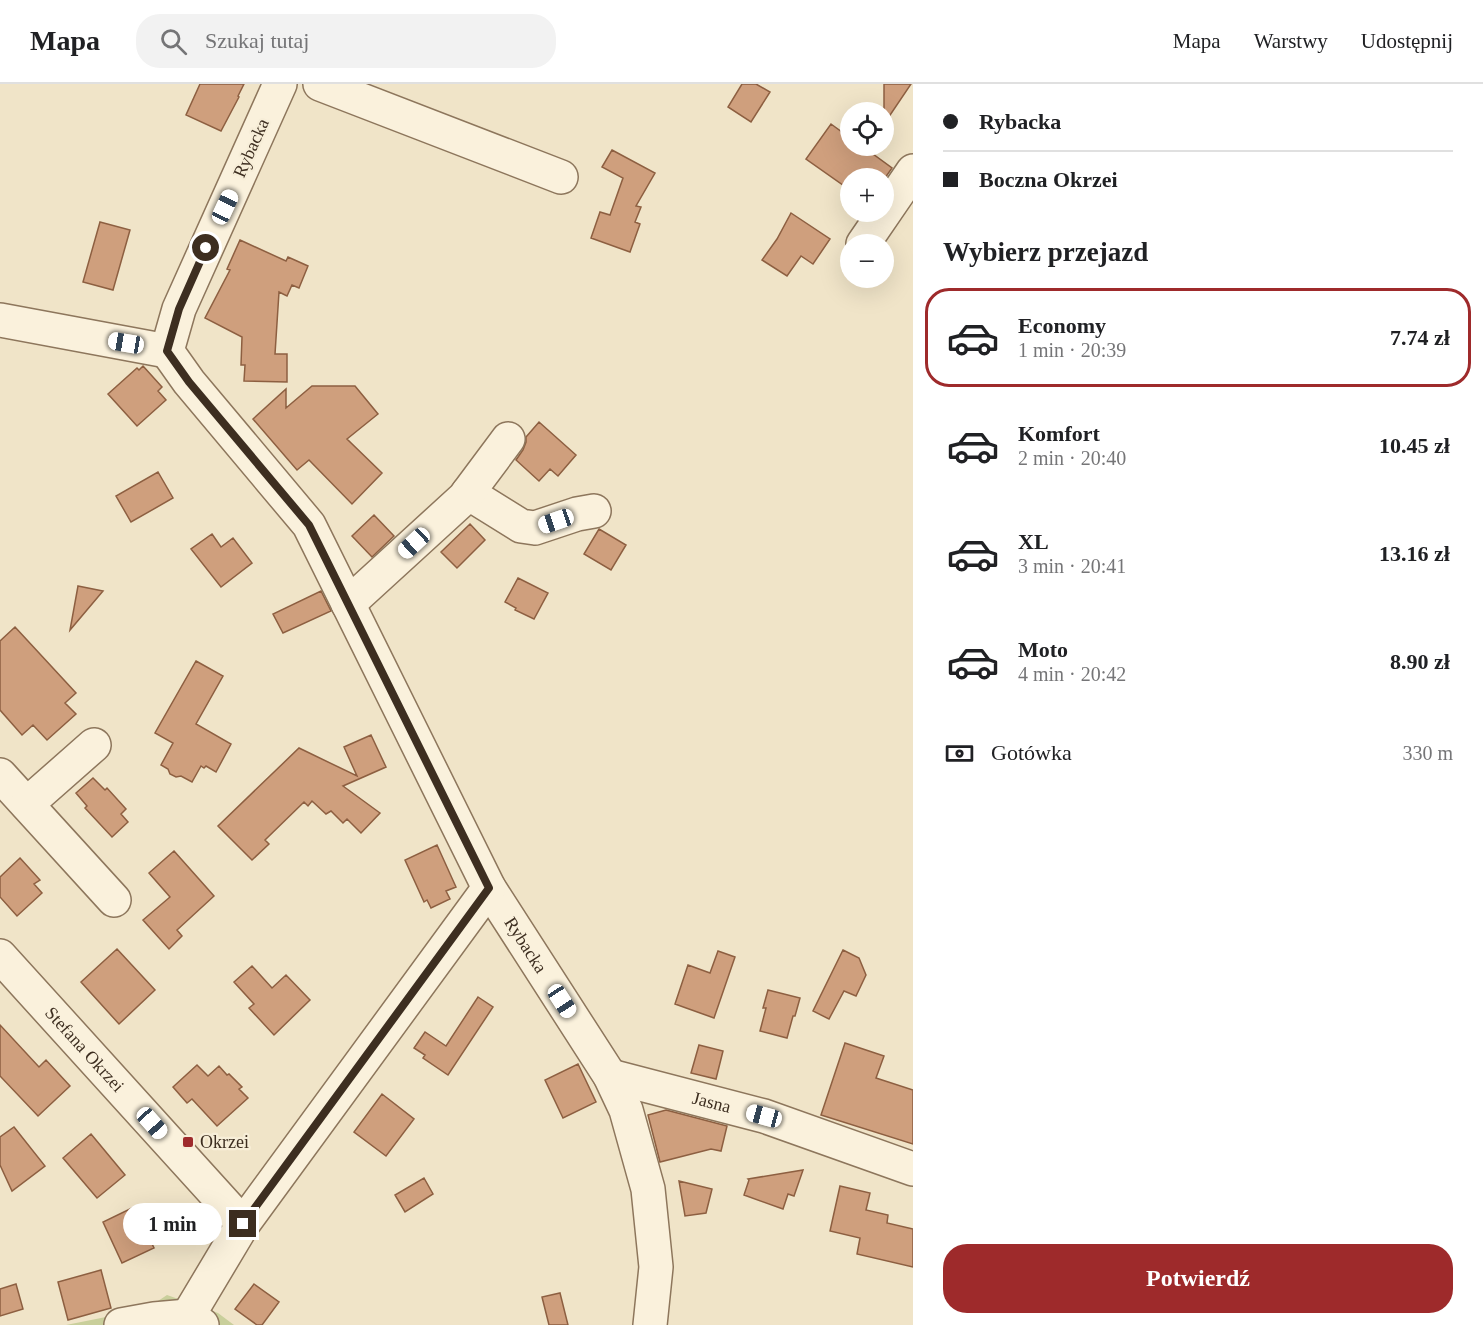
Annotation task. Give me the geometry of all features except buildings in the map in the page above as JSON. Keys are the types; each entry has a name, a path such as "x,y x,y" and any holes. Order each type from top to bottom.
{"street":[{"name":"Rybacka","path":"280,84 179,309 167,351 189,382 309,525 489,888 610,1076 626,1110 648,1189 656,1267 650,1325"},
{"path":"320,84 561,177"},
{"path":"870,234 913,171"},
{"path":"0,320 167,351"},
{"path":"348,604 468,493 508,439"},
{"path":"468,493 521,526 535,528 577,514 594,511"},
{"path":"27,804 94,745"},
{"path":"0,775 114,900"},
{"path":"121,1325 154,1319 195,1320 243,1224 489,888"},
{"name":"Stefana Okrzei","path":"0,956 243,1224"},
{"name":"Jasna","path":"610,1076 764,1116 913,1169"}],"green space":[{"path":"167,1295 218,1313 234,1325 66,1325 146,1309"}],"place":[{"name":"Okrzei","path":"188,1142"}],"route":[{"path":"206,248 179,309 167,351 189,382 309,525 489,888 243,1224"}]}
